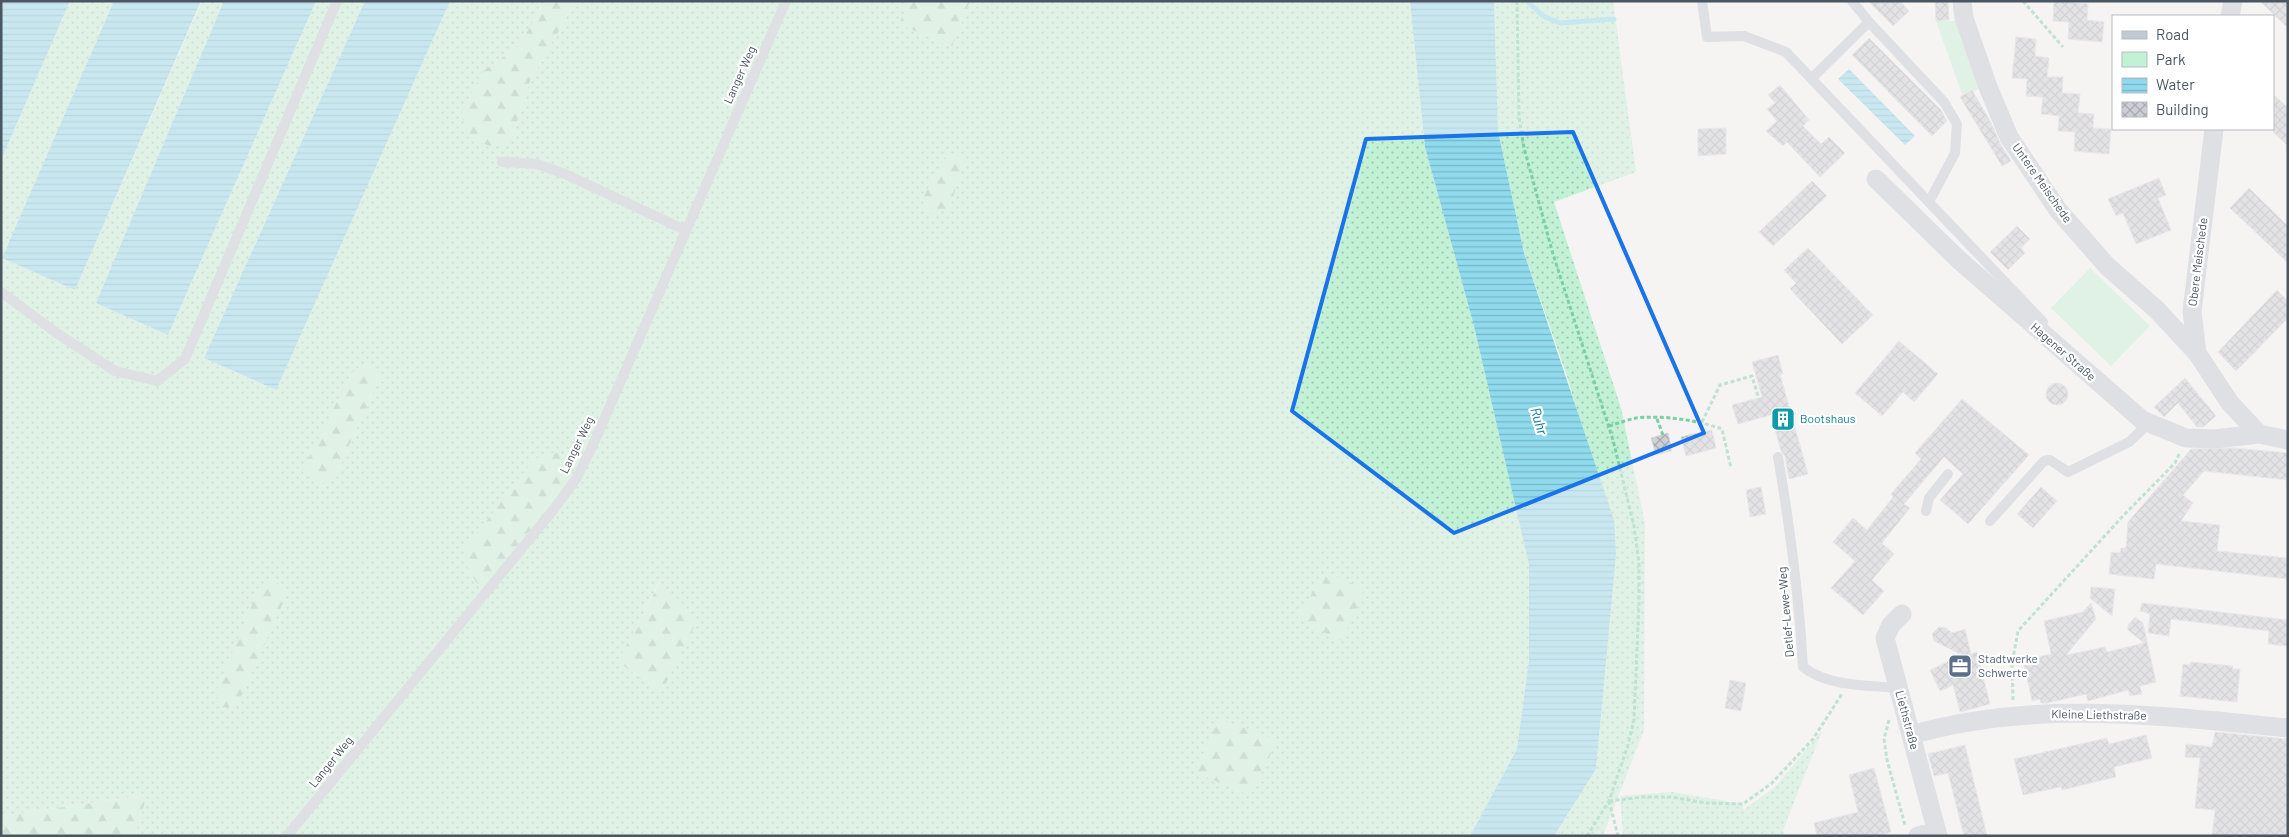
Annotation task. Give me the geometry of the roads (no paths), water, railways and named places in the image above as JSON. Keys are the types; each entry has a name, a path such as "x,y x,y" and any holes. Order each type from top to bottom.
{"street":[{"name":"Untere Meischede","path":"1962,1 1964,18 1988,87 2009,137 2058,210 2107,266 2157,310 2197,353"},
{"path":"2230,15 2233,1"},
{"name":"Obere Meischede","path":"2214,130 2192,311 2197,353 2230,403 2259,434"},
{"name":"Hagener Straße","path":"1876,179 1958,259 2142,420 2186,438 2215,439 2259,434 2288,440"},
{"name":"Liethstraße","path":"1902,614 1891,625 1885,638 1903,708 1917,734 1938,833 1912,832"},
{"name":"Kleine Liethstraße","path":"1917,734 2015,715 2064,712 2168,716 2288,728"}],"lane":[{"path":"1,292 58,334 115,371 157,381 185,359 337,1"},
{"name":"Langer Weg","path":"287,836 554,509 576,479 593,445 786,1"},
{"path":"1702,1 1707,37 1744,36 1786,52 2113,395"},
{"path":"1852,1 1869,22 1944,102 1957,124 1954,153 1929,202"},
{"path":"1812,78 1869,22"},
{"path":"502,162 537,164 566,174 685,230"},
{"path":"1990,521 2044,461 2050,460 2065,472 2072,471 2129,442 2149,424"},
{"name":"Detlef-Lewe-Weg","path":"1778,457 1792,544 1800,621 1802,667 1814,675 1849,684 1898,688"},
{"path":"1926,511 1929,498 1948,474"}],"water":[{"path":"1,1 70,1 1,160"},
{"path":"114,1 201,1 75,290 2,258"},
{"path":"224,1 316,1 168,335 96,303"},
{"path":"365,1 450,1 276,390 204,358"},
{"name":"Ruhr","path":"1410,1 1494,1 1498,131 1524,253 1614,520 1616,555 1596,769 1554,836 1470,836 1517,749 1529,660 1529,565 1474,326 1425,147"},
{"path":"1849,69 1915,136 1905,145 1838,79"}],"waterway":[{"path":"1527,1 1543,16 1560,23 1614,19"}],"place":[{"name":"Bootshaus","path":"1783,419"},
{"name":"Stadtwerke Schwerte","path":"1960,666"}]}
